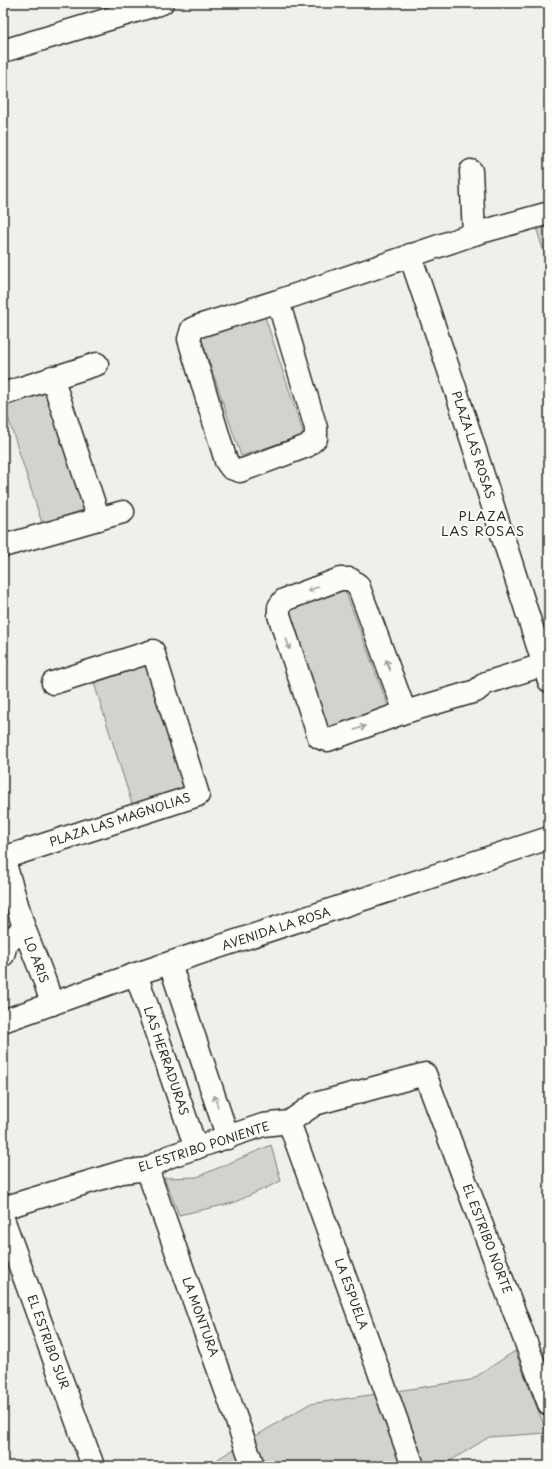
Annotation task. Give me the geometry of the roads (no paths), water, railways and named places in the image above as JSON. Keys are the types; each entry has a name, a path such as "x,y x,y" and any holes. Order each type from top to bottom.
{"street":[{"path":"3,51 114,10 162,3"},
{"path":"471,171 474,234"},
{"path":"278,301 316,428 316,438 307,446 240,471 231,468 226,461 189,339 192,329 474,234 549,213"},
{"name":"PLAZA LAS ROSAS","path":"410,255 547,670"},
{"path":"3,394 52,377 97,364"},
{"path":"52,377 99,518"},
{"path":"3,546 123,512"},
{"path":"403,707 358,585 350,579 340,579 284,600 279,607 279,615 319,737 323,739 328,740 403,707 476,691 486,683 547,670"},
{"name":"PLAZA LAS MAGNOLIAS","path":"3,858 198,795 153,651 53,683"},
{"name":"AVENIDA LA ROSA","path":"4,1017 52,1004 136,974 549,838"},
{"path":"3,858 24,928"},
{"name":"LO ARIS","path":"3,955 6,944 24,928 52,1004"},
{"path":"170,964 228,1138"},
{"name":"LAS HERRADURAS","path":"136,974 196,1148"},
{"name":"EL ESTRIBO PONIENTE","path":"3,1208 122,1172 147,1169 168,1157 263,1125 289,1122 315,1104 425,1074"},
{"name":"EL ESTRIBO NORTE","path":"425,1074 549,1404"},
{"name":"LA ESPUELA","path":"289,1122 413,1466"},
{"name":"LA MONTURA","path":"147,1169 253,1466"},
{"name":"EL ESTRIBO SUR","path":"3,1219 93,1466"}],"district":[{"name":"PLAZA LAS ROSAS","path":"483,524"}]}
